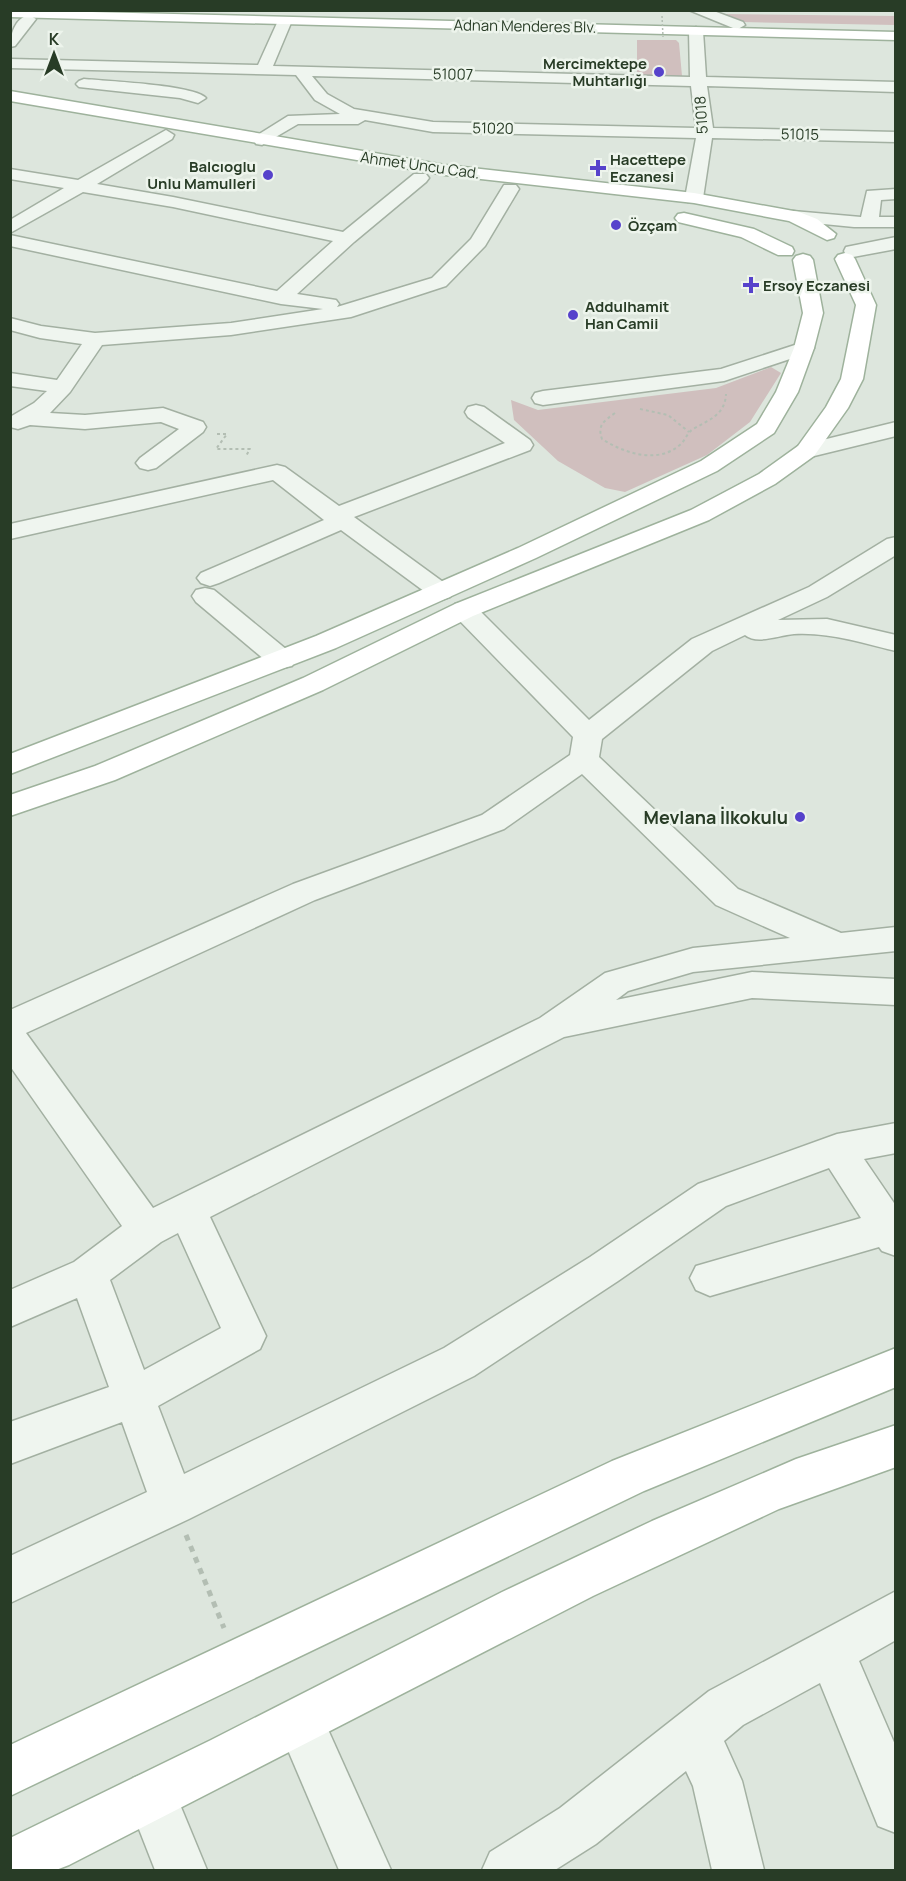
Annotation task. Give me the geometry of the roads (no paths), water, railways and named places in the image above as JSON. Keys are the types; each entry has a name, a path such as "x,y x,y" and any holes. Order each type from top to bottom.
{"main road":[{"name":"Adnan Menderes Blv.","path":"114,10 896,28"},
{"path":"298,10 449,18"},
{"name":"Adnan Menderes Blv.","path":"17,18 433,24 896,36"},
{"path":"17,18 433,24"},
{"name":"Ahmet Uncu Cad.","path":"10,96 420,178 510,189 610,206"},
{"name":"Ahmet Uncu Cad.","path":"10,108 262,140 445,170 694,198 793,216 811,223 827,234 845,240 852,246 849,255"},
{"path":"10,806 105,773 302,689 464,610 700,515 767,479 806,451 837,408 852,379 860,345 866,305 849,255 824,262 794,256 747,233 713,223 667,215"},
{"path":"10,765 282,660 441,592 635,503 719,460 766,428 787,392 804,348 813,313 794,256 782,244 790,237 813,233 827,234"},
{"path":"10,1771 628,1476 896,1367"},
{"path":"10,1864 56,1846 300,1722 530,1601 719,1512 869,1454 896,1446"}],"street":[{"path":"696,10 738,25"},
{"path":"10,43 17,18"},
{"path":"264,69 284,23"},
{"name":"51018","path":"694,198 705,132 698,81 696,31"},
{"name":"51007","path":"10,63 896,87"},
{"path":"10,69 76,83 181,93 207,91"},
{"path":"10,228 83,187 163,128 234,69"},
{"path":"300,70 321,97 341,114"},
{"name":"51020","path":"262,140 294,119 341,114 433,127 705,132"},
{"name":"51015","path":"705,132 896,136"},
{"path":"10,174 173,202 347,238"},
{"path":"281,298 347,238 420,178"},
{"path":"10,324 40,332 95,339 231,329 359,308 439,282 478,242 510,189"},
{"path":"869,222 873,195 896,194"},
{"path":"793,216 896,222"},
{"path":"10,240 281,298 359,308"},
{"path":"849,255 896,243"},
{"path":"20,421 62,387 95,339"},
{"path":"543,398 724,375 804,348"},
{"path":"10,379 62,387"},
{"path":"837,408 844,415 867,424 896,429"},
{"path":"282,660 208,587 338,518 522,445 476,412"},
{"path":"20,421 85,423 163,415 195,427 148,463"},
{"path":"806,451 896,429"},
{"path":"10,532 277,472 441,592"},
{"path":"10,1025 304,892 493,822 586,747 702,645 818,592 896,544"},
{"path":"464,610 586,747 727,897 839,945"},
{"path":"702,645 786,625 831,626 896,643"},
{"path":"10,1309 88,1274 147,1230 552,1027 617,982 693,960 896,939"},
{"path":"552,1027 752,985 896,992"},
{"path":"10,1038 147,1230"},
{"path":"10,1580 174,1503 459,1362 604,1269 712,1195 837,1149 896,1138"},
{"path":"710,1278 893,1231 837,1149"},
{"path":"10,1443 133,1398 245,1336 187,1210"},
{"path":"88,1274 174,1503"},
{"path":"508,1870 552,1857 578,1826 726,1708 896,1614"},
{"path":"830,1650 896,1808"},
{"path":"300,1722 365,1870"},
{"path":"694,1734 717,1781 738,1870"},
{"path":"151,1796 182,1870"}],"place":[{"name":"Mercimektepe Muhtarlığı","path":"659,72"},
{"name":"Hacettepe Eczanesi","path":"598,168"},
{"name":"Balcıoglu Unlu Mamulleri","path":"268,175"},
{"name":"Özçam","path":"616,225"},
{"name":"Ersoy Eczanesi","path":"751,285"},
{"name":"Addulhamit Han Camii","path":"573,315"},
{"name":"Mevlana İlkokulu","path":"800,817"}]}
